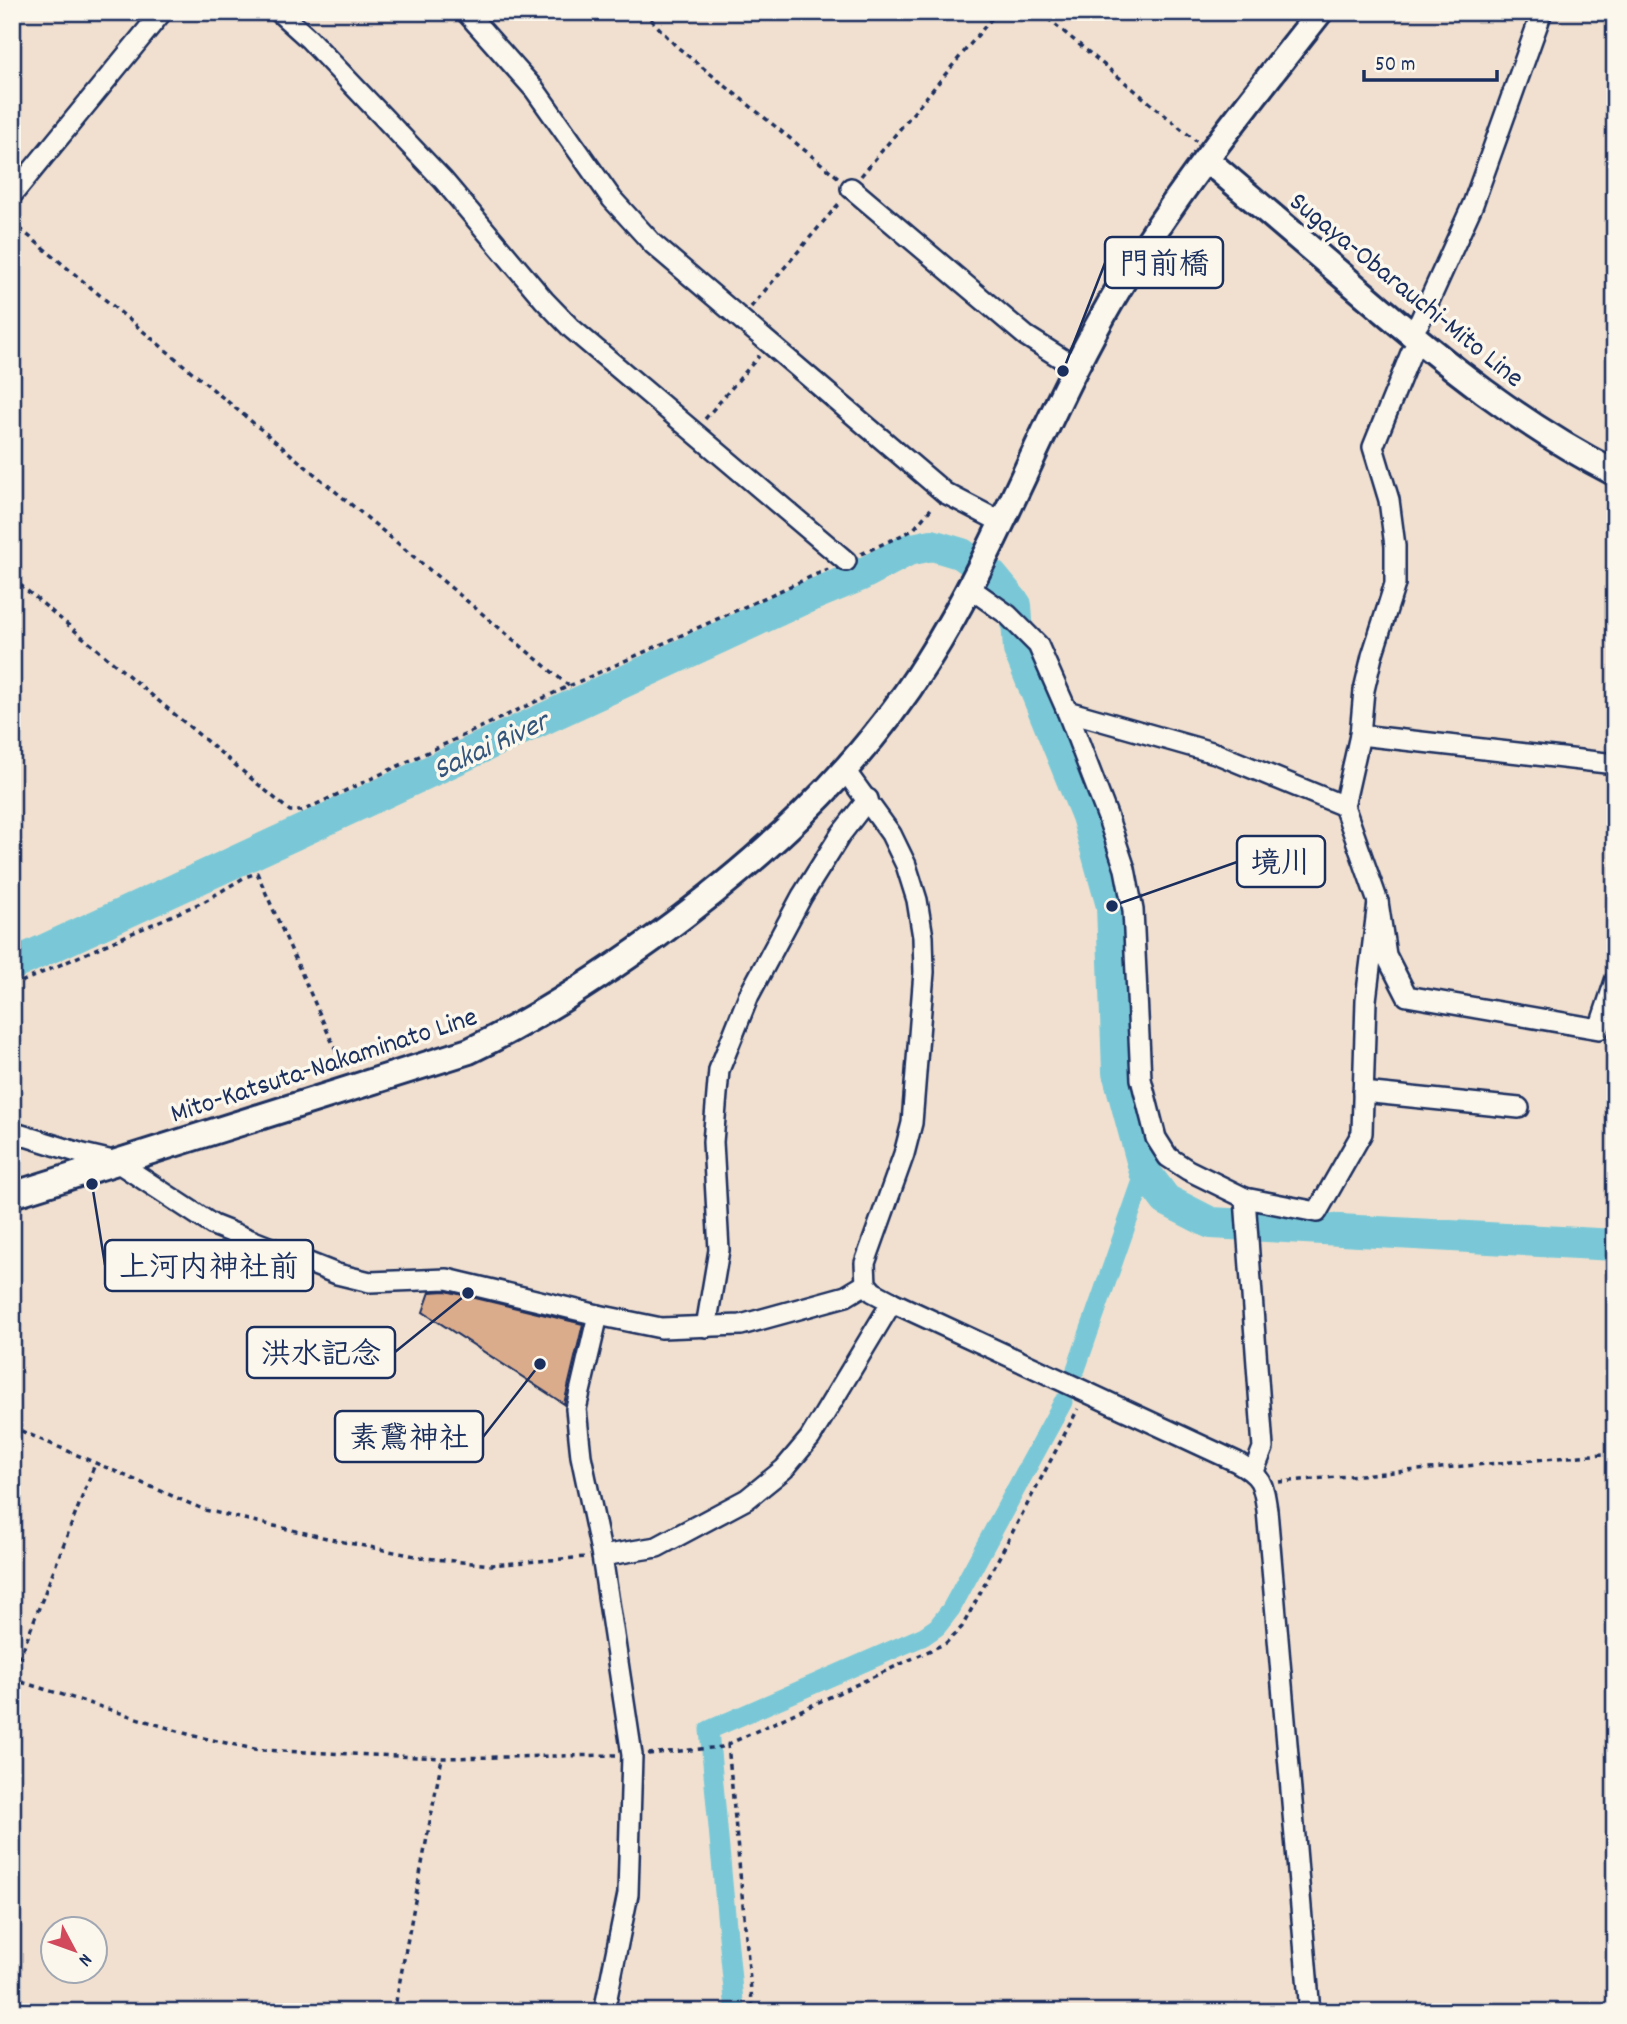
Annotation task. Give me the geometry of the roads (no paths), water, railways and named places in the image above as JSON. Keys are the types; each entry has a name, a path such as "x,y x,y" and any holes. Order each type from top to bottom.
{"main road":[{"name":"Mito-Katsuta-Nakaminato Line","path":"12,1195 469,1051 518,1027 600,977 702,903 772,845 799,820 844,769 913,682 970,588 1075,367 1131,269 1207,160 1320,12"},
{"name":"Sugaya-Obarauchi-Mito Line","path":"1207,160 1415,338 1491,398 1547,435 1615,473"}],"street":[{"path":"12,195 162,12"},
{"path":"279,12 309,39 443,180 571,328 846,561"},
{"path":"466,12 535,90 612,199 653,244 945,493 1002,522"},
{"path":"1542,12 1474,204 1420,321 1411,353 1373,447 1389,500 1395,546 1395,584 1364,690 1360,735 1344,806 1378,902 1386,955 1407,996 1600,1029 1615,981"},
{"path":"851,188 1026,336 1075,367"},
{"path":"970,588 1008,615 1038,645 1068,711 1125,869 1133,910 1141,1079 1156,1138 1168,1157 1245,1206 1317,1212 1362,1133 1366,1000 1378,902"},
{"path":"1068,711 1215,753 1344,806"},
{"path":"1360,735 1615,764"},
{"path":"844,769 891,834 906,865 917,900 924,972 912,1123 904,1154 865,1263 866,1284 873,1292 892,1302 1087,1392 1258,1478"},
{"path":"706,1327 719,1250 713,1142 719,1070 749,995 802,895 841,834 868,799"},
{"path":"1363,1092 1519,1108"},
{"path":"12,1132 117,1162 213,1225 337,1274 370,1282 447,1279 661,1328 741,1325 846,1296 866,1284"},
{"path":"1245,1206 1263,1448 1258,1478 1267,1510 1310,2012"},
{"path":"602,1556 657,1547 747,1499 784,1469 810,1438 892,1302"},
{"path":"598,1315 576,1409 582,1456 602,1556 632,1755 628,1894 604,2012"}],"waterway":[{"name":"Sakai River","path":"12,965 796,602 859,576 908,550 932,545 962,554 970,560"},
{"path":"992,576 1016,605 1019,650 1087,816 1112,906 1118,1072 1145,1172 1166,1200 1211,1223 1615,1245"},
{"path":"1076,1369 1145,1172"},
{"path":"735,2012 709,1730 924,1636 937,1627 951,1609 1063,1402"}],"place":[{"name":"門前橋","path":"1063,371"},
{"name":"境川","path":"1112,906"},
{"name":"上河内神社前","path":"92,1184"},
{"name":"洪水記念","path":"468,1293"},
{"name":"素鵞神社","path":"540,1364"}]}
